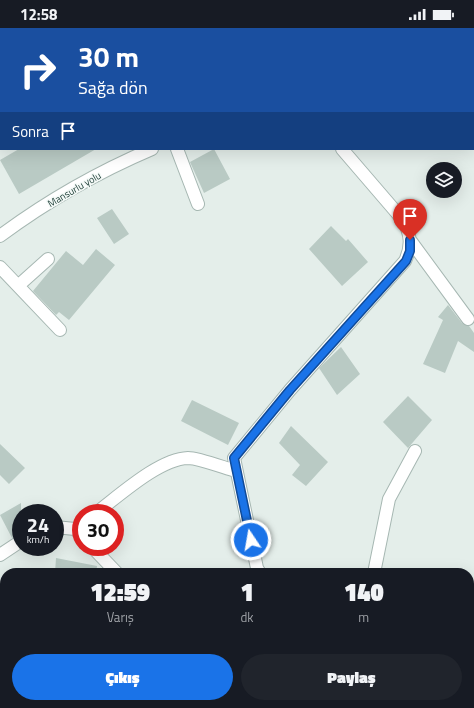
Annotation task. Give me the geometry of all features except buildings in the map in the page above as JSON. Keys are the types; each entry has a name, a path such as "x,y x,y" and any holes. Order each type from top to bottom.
{"street":[{"name":"Mansurlu yolu","path":"0,236 60,195 129,153 146,150"},
{"path":"177,150 198,204"},
{"path":"257,568 234,458 290,390 406,261 410,251 408,229 403,220 343,150"},
{"path":"410,240 468,319"},
{"path":"19,285 48,259"},
{"path":"0,267 19,285 60,330"},
{"path":"375,568 389,499 415,451"},
{"path":"108,504 159,467 173,461 190,458 236,471"},
{"path":"0,555 12,547"},
{"path":"100,556 111,568"}],"route":[{"path":"251,540 234,458 290,390 406,261 410,251 410,240"}]}
